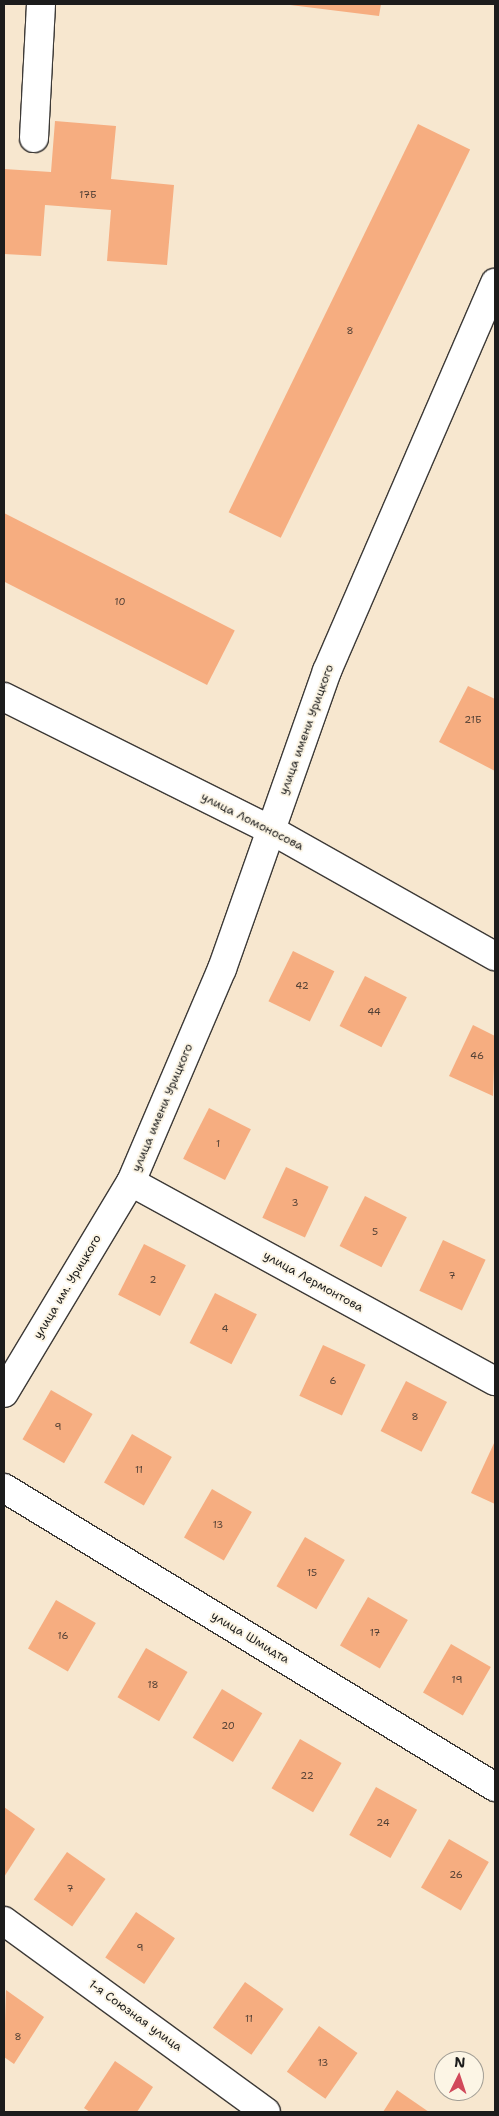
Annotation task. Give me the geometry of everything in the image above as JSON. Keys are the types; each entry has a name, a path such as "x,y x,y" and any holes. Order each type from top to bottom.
{"street":[{"path":"34,138 41,4"},
{"name":"улица имени Урицкого","path":"131,1182 222,970 327,671 495,283"},
{"name":"улица Ломоносова","path":"4,698 271,830 495,956"},
{"name":"улица Лермонтова","path":"131,1182 495,1381"},
{"name":"улица им. Урицкого","path":"4,1393 131,1182"},
{"name":"улица Шмидта","path":"4,1488 495,1787"},
{"name":"1-я Союзная улица","path":"4,1921 266,2112"}],"building":[{"path":"282,4 381,4 379,16"},
{"path":"55,121 116,126 111,179 174,185 167,265 107,261 111,210 45,205 41,256 4,254 4,169 51,172"},
{"path":"418,124 470,149 281,538 229,512"},
{"path":"4,513 235,631 207,685 4,581"},
{"path":"468,686 495,699 495,771 439,742"},
{"path":"293,951 334,971 310,1021 268,1001"},
{"path":"365,976 407,997 381,1047 340,1026"},
{"path":"473,1025 495,1036 493,1096 449,1076"},
{"path":"209,1108 251,1129 225,1180 183,1159"},
{"path":"286,1167 329,1187 305,1238 262,1218"},
{"path":"365,1196 407,1217 381,1267 340,1246"},
{"path":"443,1240 486,1260 462,1311 419,1291"},
{"path":"144,1244 186,1265 160,1316 118,1295"},
{"path":"215,1293 257,1314 231,1364 190,1343"},
{"path":"323,1345 366,1365 342,1416 299,1396"},
{"path":"406,1381 447,1402 422,1452 381,1431"},
{"path":"51,1390 93,1414 64,1463 22,1439"},
{"path":"132,1434 172,1457 144,1505 104,1482"},
{"path":"495,1441 495,1504 471,1493"},
{"path":"212,1489 252,1512 224,1560 184,1537"},
{"path":"305,1537 345,1560 316,1609 276,1586"},
{"path":"368,1597 408,1620 380,1668 340,1645"},
{"path":"56,1600 96,1623 68,1671 28,1648"},
{"path":"451,1644 491,1667 463,1715 423,1692"},
{"path":"146,1648 188,1672 159,1721 118,1697"},
{"path":"222,1689 262,1713 233,1762 193,1738"},
{"path":"300,1739 342,1763 313,1812 272,1788"},
{"path":"376,1787 417,1810 390,1858 349,1835"},
{"path":"4,1807 35,1829 4,1877"},
{"path":"449,1839 489,1862 461,1910 421,1887"},
{"path":"67,1852 106,1879 72,1926 34,1900"},
{"path":"136,1912 175,1938 144,1984 105,1958"},
{"path":"245,1982 284,2009 251,2055 213,2028"},
{"path":"6,1990 44,2017 14,2064 4,2057"},
{"path":"319,2026 358,2053 325,2099 287,2072"},
{"path":"115,2061 153,2087 137,2112 90,2112 84,2108"},
{"path":"397,2090 429,2112 383,2112"}]}
